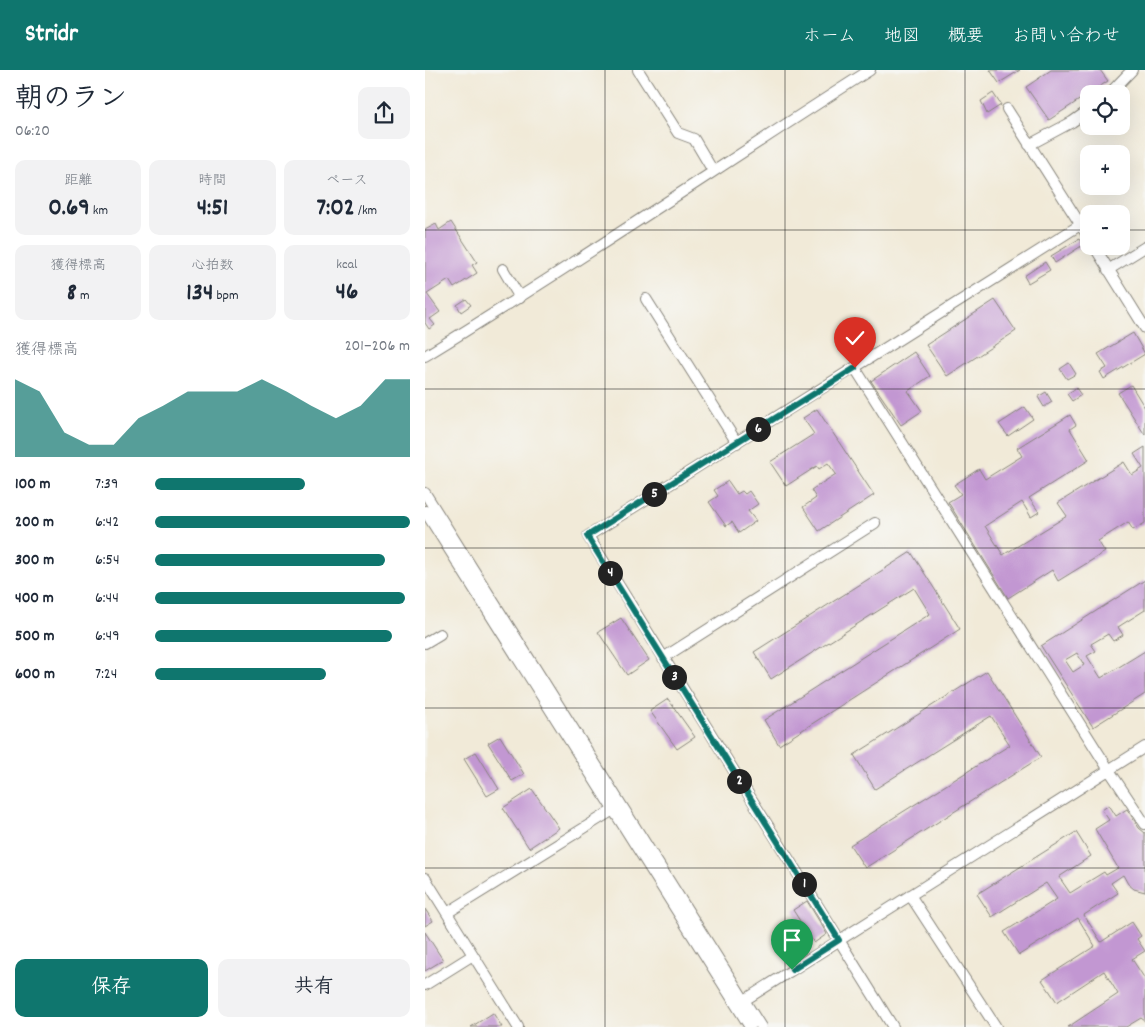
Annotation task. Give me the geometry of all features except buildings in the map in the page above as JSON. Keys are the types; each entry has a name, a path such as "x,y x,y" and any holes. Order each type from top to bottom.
{"street":[{"path":"638,70 678,133 693,139 713,171"},
{"path":"425,356 520,298 870,70"},
{"path":"1118,85 1132,70"},
{"path":"893,1027 587,536 1080,225 1007,109"},
{"path":"1029,145 1080,116"},
{"path":"1108,270 1145,247"},
{"path":"1099,255 1145,328"},
{"path":"503,269 520,298"},
{"path":"646,299 737,443"},
{"path":"855,368 1145,824"},
{"path":"425,493 617,808"},
{"path":"425,511 617,808 740,1003 761,1027"},
{"path":"663,658 875,524"},
{"path":"425,644 440,634"},
{"path":"740,1003 1145,747"},
{"path":"447,913 617,808"},
{"path":"425,878 518,1027"},
{"path":"911,895 996,1027"},
{"path":"425,986 473,955"},
{"path":"740,1003 750,1027"}],"route":[{"path":"792,970 839,940 587,536 855,368"}]}
